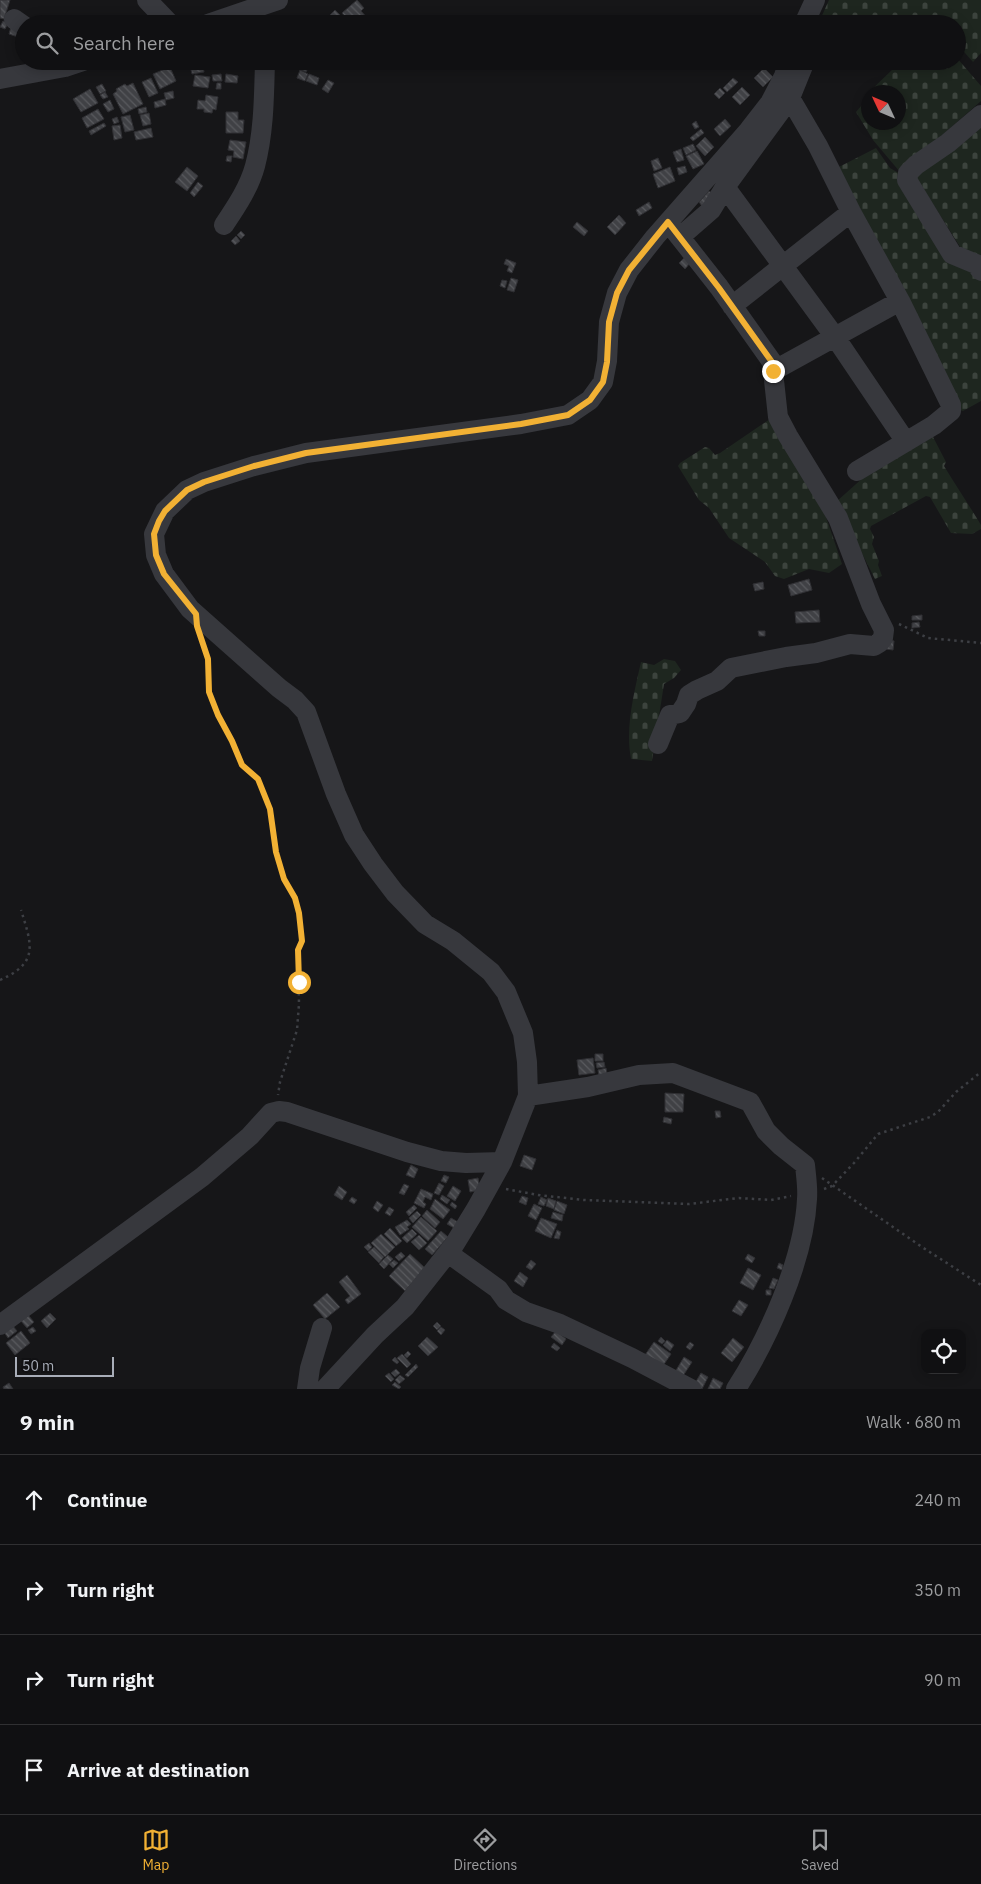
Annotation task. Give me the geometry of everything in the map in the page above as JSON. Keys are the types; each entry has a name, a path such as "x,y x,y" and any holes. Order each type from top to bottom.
{"street":[{"path":"147,0 163,15"},
{"path":"226,0 253,15 278,0"},
{"path":"808,15 815,0"},
{"path":"0,79 39,70"},
{"path":"224,225 241,198 254,168 262,126 265,70"},
{"path":"325,1389 375,1335 405,1307 448,1253 476,1209 502,1162 528,1096 527,1062 523,1033 506,992 491,972 452,941 425,924 395,893 373,864 354,835 306,712 296,700 279,688 196,614 164,574 156,555 154,534 165,511 187,490 204,482 254,466 306,453 521,424 568,415 590,400 603,382 607,362 609,322 617,293 629,270 674,230 770,103 786,70"},
{"path":"674,230 711,210 725,186 790,98 801,70"},
{"path":"790,98 818,146 851,212 900,301 951,405 950,411 934,425 856,471"},
{"path":"979,266 952,254 908,180 908,173 981,115"},
{"path":"725,186 835,337 906,442"},
{"path":"732,306 851,212"},
{"path":"658,744 670,715 680,713 689,695 717,681 731,668 816,653 850,644 874,646 883,638 884,630 871,604 838,518 778,417 772,362 674,230"},
{"path":"773,371 900,301"},
{"path":"528,1096 588,1087 639,1075 673,1073 750,1102 766,1131 805,1165 807,1195 799,1246 772,1322 748,1370 736,1389"},
{"path":"0,1325 202,1177 250,1136 275,1111 287,1112 407,1152 441,1161 466,1163 502,1162"},
{"path":"448,1253 498,1289 506,1300 526,1312 560,1324 632,1358 691,1389"},
{"path":"307,1389 310,1368 322,1328"}],"path":[{"path":"196,614 197,626 208,659 209,692 242,765 258,779 264,792 270,809 276,852 284,879 295,898 299,913 302,941 298,950 299,1004 297,1030 280,1082 275,1111"},
{"path":"897,623 928,638 981,643"},
{"path":"0,980 13,974 23,966 29,954 30,940 22,910"},
{"path":"491,1181 503,1188 514,1191 584,1200 689,1204 739,1198 771,1200 807,1195 816,1196 827,1187 832,1186 878,1134 938,1112 956,1092 981,1072"},
{"path":"805,1165 832,1186 981,1285"}],"green space":[{"path":"829,0 981,0 981,53 973,62 966,54 966,15 822,15"},
{"path":"966,68 981,86 981,101 900,172 867,130 906,130 906,85 876,85 892,70"},
{"path":"861,106 861,120 856,112"},
{"path":"981,121 981,261 964,253 914,174"},
{"path":"876,148 890,168 902,175 981,274 981,401 963,411 957,409 837,168"},
{"path":"770,419 825,514 842,564 829,573 809,569 784,579 775,576 765,562 729,538 709,508 699,500 678,466 705,447 709,448 715,455 720,453"},
{"path":"932,435 946,462 944,466 981,525 981,529 972,534 951,533 930,497 926,496 871,526 870,529 874,537 872,544 879,561 878,565 882,576 875,579 836,502 865,476"},
{"path":"664,659 675,661 681,670 674,678 664,684 652,761 631,759 629,747 630,723 641,662 654,665"}],"building":[{"path":"0,0 10,0 4,19 0,18"},
{"path":"357,0 364,8 361,11 364,15 344,15 342,13"},
{"path":"335,10 340,15 330,15"},
{"path":"3,21 8,23 5,29 0,27"},
{"path":"11,27 15,28 15,36 9,34"},
{"path":"163,70 171,70 176,81 160,89 153,74"},
{"path":"191,70 204,70 204,72 192,74"},
{"path":"300,70 308,74 305,81 297,78"},
{"path":"762,70 766,70 773,77 763,87 754,78"},
{"path":"221,74 222,81 213,81 212,75"},
{"path":"226,74 238,76 237,83 225,82"},
{"path":"309,74 319,78 317,85 306,81"},
{"path":"195,75 210,77 208,88 193,86"},
{"path":"151,78 158,93 149,97 142,82"},
{"path":"733,78 738,82 727,92 723,88"},
{"path":"328,80 334,83 328,93 322,89"},
{"path":"133,83 143,104 123,114 113,94 117,91 116,89 125,84 127,86"},
{"path":"217,83 221,83 221,89 216,89"},
{"path":"102,84 106,91 100,94 96,87"},
{"path":"742,87 750,95 740,105 732,97"},
{"path":"720,88 725,93 719,99 714,94"},
{"path":"90,89 98,103 81,112 73,99"},
{"path":"173,91 174,98 166,100 164,93"},
{"path":"105,92 108,97 103,99 100,95"},
{"path":"206,95 218,97 216,110 213,109 212,113 204,112 204,109 197,109 198,100 205,101"},
{"path":"165,99 166,105 155,108 154,102"},
{"path":"110,100 114,109 108,112 103,104"},
{"path":"146,107 147,112 139,114 138,109"},
{"path":"98,109 104,119 87,128 82,118"},
{"path":"226,112 238,112 238,120 244,120 243,133 226,133"},
{"path":"149,113 151,124 143,126 140,115"},
{"path":"130,115 134,130 125,132 121,117"},
{"path":"117,117 119,122 114,124 112,119"},
{"path":"725,119 731,126 720,136 714,129"},
{"path":"696,121 699,127 695,129 692,124"},
{"path":"104,123 106,126 91,135 89,131"},
{"path":"120,125 122,138 114,140 112,126"},
{"path":"151,128 153,137 136,140 134,132"},
{"path":"701,129 704,133 693,141 690,138"},
{"path":"705,137 714,147 705,156 696,146"},
{"path":"230,140 246,142 243,159 233,157 234,151 228,150"},
{"path":"693,144 696,150 686,155 683,148"},
{"path":"681,149 684,160 677,162 673,152"},
{"path":"697,151 704,164 693,169 686,156"},
{"path":"227,156 232,156 231,162 226,161"},
{"path":"658,158 662,168 654,171 651,161"},
{"path":"685,166 687,172 679,175 677,168"},
{"path":"187,167 198,176 187,191 175,182"},
{"path":"670,167 675,181 658,188 653,174"},
{"path":"198,182 203,186 194,197 190,193"},
{"path":"709,191 714,195 702,206 699,202"},
{"path":"649,202 652,208 639,216 636,210"},
{"path":"619,215 626,223 615,235 607,227"},
{"path":"577,222 588,231 584,236 573,227"},
{"path":"241,231 245,235 241,239 237,235"},
{"path":"236,236 240,241 235,245 231,241"},
{"path":"684,258 690,263 685,269 679,263"},
{"path":"506,259 516,263 512,273 507,271 509,266 504,264"},
{"path":"511,278 518,280 514,292 507,290"},
{"path":"502,280 507,281 505,288 500,286"},
{"path":"809,579 812,590 791,596 788,585"},
{"path":"763,582 764,589 755,591 753,584"},
{"path":"819,610 820,622 796,623 795,612"},
{"path":"922,615 922,620 912,620 912,616"},
{"path":"919,622 920,627 912,628 912,623"},
{"path":"758,631 765,631 765,636 759,636"},
{"path":"887,640 894,641 893,650 886,649"},
{"path":"595,1054 603,1054 603,1061 595,1061"},
{"path":"593,1058 595,1073 579,1075 577,1060"},
{"path":"604,1062 605,1067 597,1068 596,1063"},
{"path":"606,1068 607,1074 599,1076 598,1070"},
{"path":"665,1093 684,1094 683,1112 665,1112"},
{"path":"715,1111 720,1111 721,1117 716,1118"},
{"path":"664,1117 672,1119 671,1124 663,1122"},
{"path":"524,1155 536,1159 532,1170 520,1166"},
{"path":"411,1165 418,1169 414,1178 406,1175"},
{"path":"444,1175 449,1177 446,1183 441,1181"},
{"path":"478,1178 480,1190 470,1192 468,1180"},
{"path":"439,1183 444,1186 439,1195 434,1193"},
{"path":"404,1184 409,1186 404,1195 399,1193"},
{"path":"339,1186 347,1192 342,1200 334,1195"},
{"path":"453,1186 461,1191 455,1201 447,1196"},
{"path":"421,1189 433,1194 431,1200 425,1197 423,1202 426,1204 424,1208 414,1203"},
{"path":"442,1195 450,1200 447,1204 440,1199"},
{"path":"522,1196 528,1198 526,1205 519,1202"},
{"path":"352,1197 357,1200 354,1204 349,1201"},
{"path":"541,1197 547,1200 544,1206 538,1204"},
{"path":"548,1198 556,1201 554,1209 546,1206"},
{"path":"435,1199 450,1210 443,1219 430,1209"},
{"path":"377,1201 383,1205 378,1212 373,1208"},
{"path":"557,1201 567,1205 564,1214 554,1210"},
{"path":"452,1202 457,1206 455,1209 450,1205"},
{"path":"534,1204 542,1208 536,1220 528,1216"},
{"path":"414,1205 417,1208 409,1216 406,1212"},
{"path":"389,1207 394,1210 390,1216 385,1213"},
{"path":"427,1210 440,1222 435,1228 422,1216"},
{"path":"417,1211 421,1215 413,1223 409,1218"},
{"path":"553,1212 563,1215 562,1221 551,1218"},
{"path":"421,1217 437,1231 428,1241 412,1227"},
{"path":"451,1218 458,1222 454,1228 447,1224"},
{"path":"541,1218 557,1224 551,1238 535,1231"},
{"path":"407,1220 411,1224 407,1227 409,1229 400,1235 395,1227"},
{"path":"390,1228 402,1241 396,1246 384,1234"},
{"path":"412,1229 417,1234 407,1243 402,1238"},
{"path":"557,1230 561,1232 559,1239 554,1238"},
{"path":"441,1231 448,1237 432,1255 425,1249"},
{"path":"381,1234 395,1247 385,1257 371,1243"},
{"path":"419,1235 427,1243 419,1250 411,1242"},
{"path":"369,1243 372,1247 368,1251 364,1247"},
{"path":"374,1247 384,1257 379,1263 368,1252"},
{"path":"401,1252 405,1256 399,1261 395,1257"},
{"path":"410,1254 425,1268 405,1291 389,1276"},
{"path":"748,1254 755,1258 752,1263 745,1259"},
{"path":"388,1255 393,1259 384,1269 379,1264"},
{"path":"394,1260 398,1263 393,1268 389,1264"},
{"path":"531,1260 536,1264 531,1270 526,1267"},
{"path":"779,1263 783,1265 782,1270 777,1268"},
{"path":"748,1268 761,1275 753,1290 740,1283"},
{"path":"520,1272 528,1278 523,1287 514,1281"},
{"path":"347,1275 361,1294 348,1304 345,1300 350,1296 339,1282"},
{"path":"773,1278 778,1280 774,1289 769,1288"},
{"path":"766,1290 771,1290 771,1295 766,1295"},
{"path":"327,1293 340,1307 325,1319 313,1305"},
{"path":"739,1300 748,1305 741,1316 732,1311"},
{"path":"50,1313 56,1319 47,1328 41,1321"},
{"path":"28,1315 34,1322 27,1328 21,1321"},
{"path":"437,1322 441,1326 437,1330 433,1326"},
{"path":"12,1325 17,1331 8,1338 4,1332"},
{"path":"33,1327 36,1331 31,1334 28,1330"},
{"path":"441,1327 445,1330 441,1335 437,1331"},
{"path":"21,1331 30,1343 15,1355 6,1343"},
{"path":"556,1331 566,1339 562,1345 551,1337"},
{"path":"427,1337 438,1347 428,1356 418,1346"},
{"path":"661,1337 665,1341 662,1344 658,1341"},
{"path":"733,1338 744,1347 732,1362 721,1353"},
{"path":"667,1340 674,1345 670,1351 663,1345"},
{"path":"654,1342 671,1354 660,1370 643,1358"},
{"path":"690,1342 694,1345 690,1350 686,1347"},
{"path":"554,1343 560,1348 557,1351 551,1347"},
{"path":"408,1351 411,1354 407,1358 404,1355"},
{"path":"402,1354 411,1364 407,1368 397,1358"},
{"path":"395,1357 399,1362 397,1364 392,1360"},
{"path":"684,1357 692,1362 679,1382 672,1377"},
{"path":"416,1364 418,1367 408,1377 405,1375"},
{"path":"396,1369 400,1373 395,1377 391,1373"},
{"path":"389,1373 394,1379 391,1382 385,1376"},
{"path":"701,1373 708,1377 702,1389 694,1385"},
{"path":"400,1375 405,1379 399,1384 395,1380"},
{"path":"713,1378 723,1383 720,1389 708,1389"},
{"path":"395,1382 401,1387 399,1389 392,1385"},
{"path":"9,1383 13,1389 4,1389 3,1387"}],"route":[{"path":"299,982 298,950 302,941 299,913 295,898 284,879 276,852 270,809 258,779 250,770 242,765 209,692 208,659 197,626 196,614 190,609 164,574 156,555 154,534 165,511 187,490 204,482 254,466 306,453 521,424 568,415 590,400 603,382 607,362 609,322 617,293 629,270 668,222 719,288 772,362 773,371"}]}
